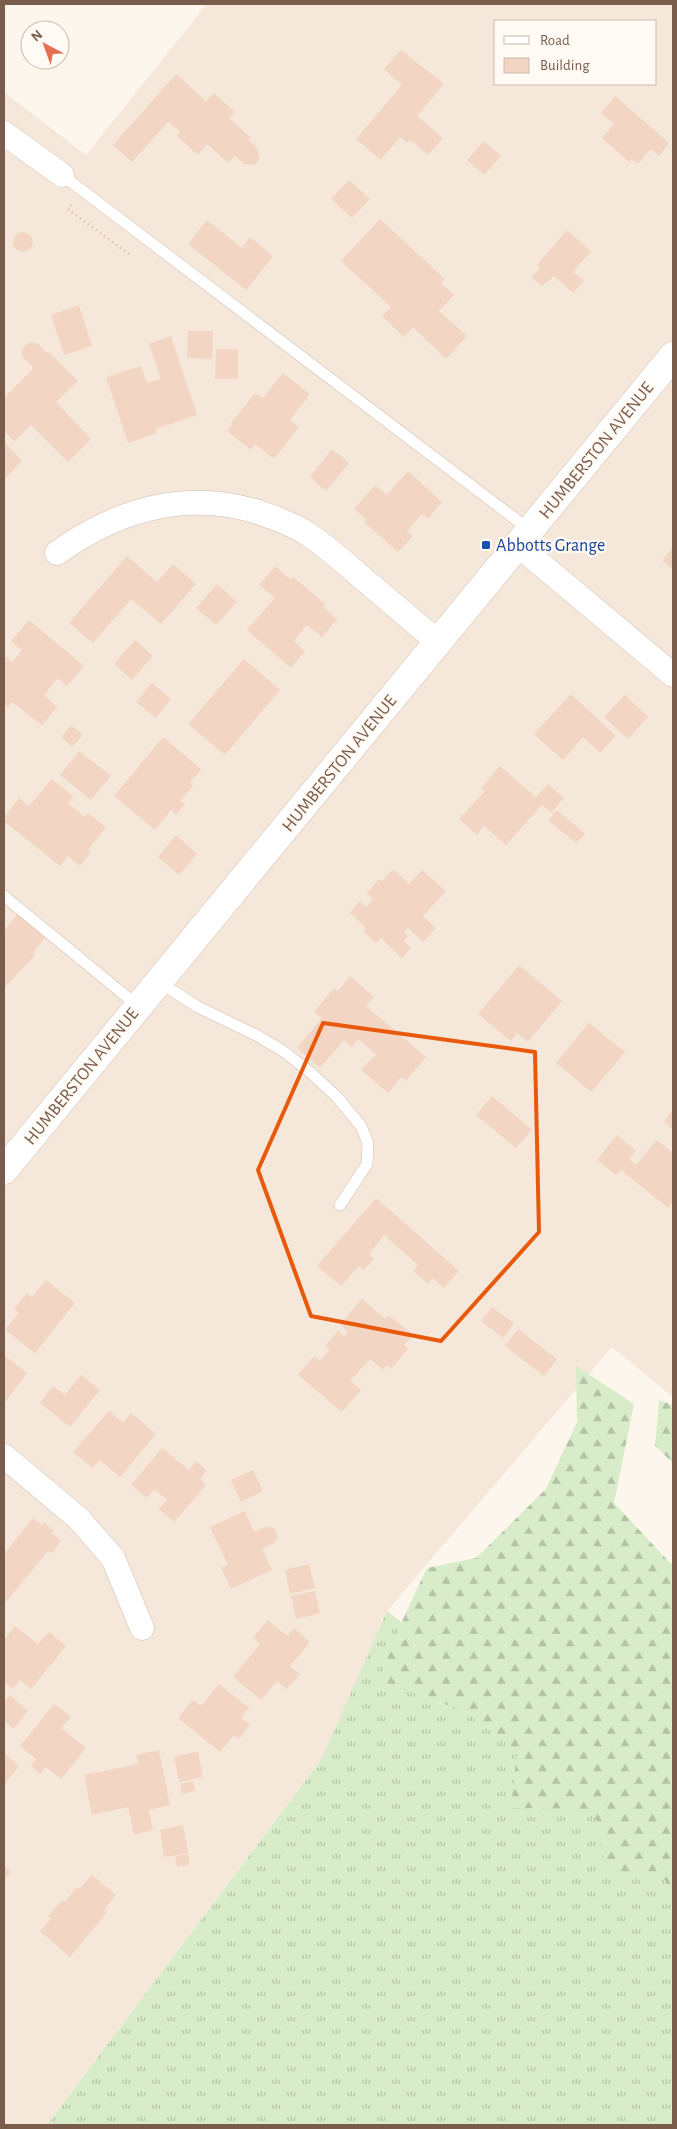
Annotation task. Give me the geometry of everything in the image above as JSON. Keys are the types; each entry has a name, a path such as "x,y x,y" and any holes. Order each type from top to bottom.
{"main road":[{"name":"HUMBERSTON AVENUE","path":"4,1170 673,356"}],"street":[{"path":"4,133 62,175"},
{"path":"57,553 81,535 107,522 135,512 193,503 222,504 252,510 306,532 438,642"},
{"path":"524,537 673,675"},
{"path":"4,1456 79,1519 113,1558 142,1628"}],"lane":[{"path":"62,175 524,537"},
{"path":"4,896 138,1006"},
{"path":"159,982 198,1007 258,1036 283,1051 310,1072 337,1097 360,1126 368,1143 367,1164 340,1205"}],"highlighted area":[{"path":"323,1023 535,1052 539,1232 441,1341 311,1316 258,1170"}],"shaded area":[{"path":"207,4 673,4 673,1397 612,1347 387,1611 321,1760 47,2125 4,2125 4,92 86,155"}],"green space":[{"path":"576,1366 634,1404 614,1503 673,1566 673,1894 665,1880 605,1868 594,1809 511,1808 517,1751 464,1711 378,1680 427,1568 476,1558 546,1489 577,1422"},
{"path":"659,1400 673,1405 673,1463 655,1446"},
{"path":"387,1611 673,1831 673,2125 47,2125 321,1760"}],"building":[{"path":"401,50 444,84 417,116 443,138 428,155 410,140 407,143 400,137 381,160 356,139 402,85 384,69"},
{"path":"176,74 206,101 214,93 235,112 229,118 251,138 249,140 258,149 259,160 255,165 244,164 235,156 228,163 207,144 198,155 177,136 180,132 168,122 132,162 113,145"},
{"path":"615,96 669,143 659,156 651,149 638,164 631,159 629,162 602,138 614,124 601,113"},
{"path":"484,141 501,156 484,175 467,160"},
{"path":"349,180 370,199 352,218 331,199"},
{"path":"380,219 445,279 441,283 454,295 439,311 467,336 446,359 413,327 404,337 382,316 391,307 341,261"},
{"path":"207,220 242,248 250,237 273,256 246,290 188,244"},
{"path":"567,230 591,251 573,272 584,281 573,293 554,276 542,286 531,277 540,268 537,265"},
{"path":"23,232 30,235 33,242 30,249 23,252 16,249 13,242 16,235"},
{"path":"79,305 92,346 64,355 51,315"},
{"path":"188,331 213,331 212,359 187,358"},
{"path":"171,336 197,415 156,429 157,433 128,443 106,377 141,366 147,383 161,379 149,344"},
{"path":"29,342 37,343 48,354 49,352 78,381 56,402 91,439 68,462 31,425 14,441 4,431 4,398 34,368 22,356 22,349"},
{"path":"216,349 238,349 238,379 215,379"},
{"path":"283,373 310,394 290,420 299,427 274,459 255,444 251,450 227,431 232,425 231,423 255,393 263,398"},
{"path":"4,442 22,461 4,480"},
{"path":"332,449 349,463 326,491 310,477"},
{"path":"408,471 442,502 428,519 422,514 407,531 413,536 398,552 364,522 367,520 354,509 375,485 387,495"},
{"path":"673,547 673,570 662,560"},
{"path":"127,556 157,582 173,564 196,584 161,624 131,599 93,643 69,623"},
{"path":"275,566 290,579 293,577 326,605 323,607 337,619 322,637 307,625 294,641 305,651 291,668 247,630 275,598 259,585"},
{"path":"217,584 237,602 216,625 196,608"},
{"path":"29,620 84,666 67,686 58,678 44,695 57,707 42,725 12,702 8,707 4,703 4,655 12,662 22,650 11,641"},
{"path":"135,640 153,656 132,680 114,664"},
{"path":"244,659 280,690 225,755 188,724"},
{"path":"152,683 171,699 156,718 136,702"},
{"path":"571,694 616,736 600,753 583,737 563,760 534,734"},
{"path":"625,695 648,717 628,739 604,717"},
{"path":"71,725 83,735 72,747 61,737"},
{"path":"163,737 201,769 190,783 193,786 180,801 185,804 176,815 171,810 155,830 114,796"},
{"path":"79,751 111,776 91,800 60,775"},
{"path":"500,766 536,797 548,784 564,798 551,813 542,805 506,845 484,826 477,835 459,819 485,791 481,788"},
{"path":"52,779 73,796 68,803 85,817 88,813 106,827 88,850 91,853 80,866 68,856 60,866 4,821 4,818 19,798 29,806"},
{"path":"557,810 585,834 576,843 548,820"},
{"path":"176,835 197,854 179,875 158,857"},
{"path":"393,869 409,884 422,870 446,891 423,916 436,928 423,942 408,928 404,932 408,936 404,941 411,948 402,958 381,938 376,943 363,931 366,928 350,913 360,901 366,907 373,899 367,893 379,879 382,881"},
{"path":"19,912 47,935 33,953 35,955 4,988 4,931"},
{"path":"519,965 562,1001 528,1042 517,1033 511,1041 478,1014"},
{"path":"350,976 374,997 366,1006 426,1057 406,1081 401,1077 388,1093 361,1070 376,1054 358,1039 352,1047 344,1040 320,1068 297,1048 322,1018 314,1012 334,988 338,991"},
{"path":"589,1023 625,1052 591,1092 556,1063"},
{"path":"492,1096 532,1130 516,1148 476,1115"},
{"path":"673,1110 673,1130 664,1122"},
{"path":"617,1135 636,1151 629,1160 636,1165 657,1140 673,1153 673,1202 668,1208 621,1170 616,1175 597,1160"},
{"path":"376,1198 459,1271 444,1288 433,1278 428,1284 413,1271 418,1265 384,1235 369,1254 374,1259 364,1270 359,1266 341,1286 317,1266"},
{"path":"46,1280 75,1303 35,1353 5,1330 19,1313 14,1309 27,1293 32,1297"},
{"path":"362,1299 385,1319 389,1315 413,1335 404,1345 408,1349 391,1369 387,1365 383,1370 370,1359 350,1381 361,1390 342,1412 298,1375 314,1356 320,1361 330,1350 325,1346 338,1331 344,1337 348,1332 340,1324"},
{"path":"492,1307 514,1323 503,1338 481,1321"},
{"path":"518,1329 557,1359 544,1376 505,1346"},
{"path":"4,1355 27,1373 4,1404"},
{"path":"81,1375 100,1390 70,1427 40,1403 53,1386 65,1395"},
{"path":"109,1411 123,1423 131,1413 156,1434 120,1477 100,1460 92,1468 73,1452"},
{"path":"162,1448 189,1470 196,1461 207,1470 200,1479 206,1485 174,1522 159,1509 167,1500 154,1489 147,1498 131,1485"},
{"path":"253,1470 263,1491 241,1502 231,1480"},
{"path":"245,1511 254,1532 267,1526 274,1528 278,1537 274,1543 262,1549 272,1570 231,1589 221,1568 228,1565 210,1527"},
{"path":"33,1518 42,1525 44,1522 61,1541 52,1553 48,1551 4,1604 4,1554"},
{"path":"309,1564 315,1588 290,1594 285,1570"},
{"path":"315,1591 320,1613 296,1619 291,1596"},
{"path":"268,1620 287,1636 294,1628 310,1642 290,1666 300,1674 287,1689 277,1681 261,1700 233,1677 260,1644 253,1638"},
{"path":"15,1626 38,1644 49,1632 66,1646 31,1689 20,1680 13,1689 4,1682 4,1640"},
{"path":"219,1684 249,1708 241,1718 250,1725 239,1739 234,1735 220,1752 178,1718 193,1700 201,1706"},
{"path":"10,1695 28,1711 13,1729 4,1721 4,1702"},
{"path":"54,1704 71,1717 61,1728 86,1748 61,1779 46,1767 40,1774 31,1766 36,1759 20,1746"},
{"path":"159,1750 170,1805 149,1810 153,1830 134,1835 128,1807 92,1815 84,1775 138,1764 136,1755"},
{"path":"198,1752 203,1777 179,1782 174,1756"},
{"path":"4,1753 19,1766 4,1785"},
{"path":"193,1781 195,1791 182,1794 180,1784"},
{"path":"183,1825 188,1853 164,1857 160,1830"},
{"path":"188,1854 190,1864 177,1867 175,1856"},
{"path":"4,1865 11,1872 4,1880"},
{"path":"92,1875 116,1895 104,1910 107,1912 70,1957 40,1931 51,1918 48,1916 62,1900 65,1902 77,1887 79,1889"}],"place":[{"name":"Abbotts Grange","path":"486,545"}]}
